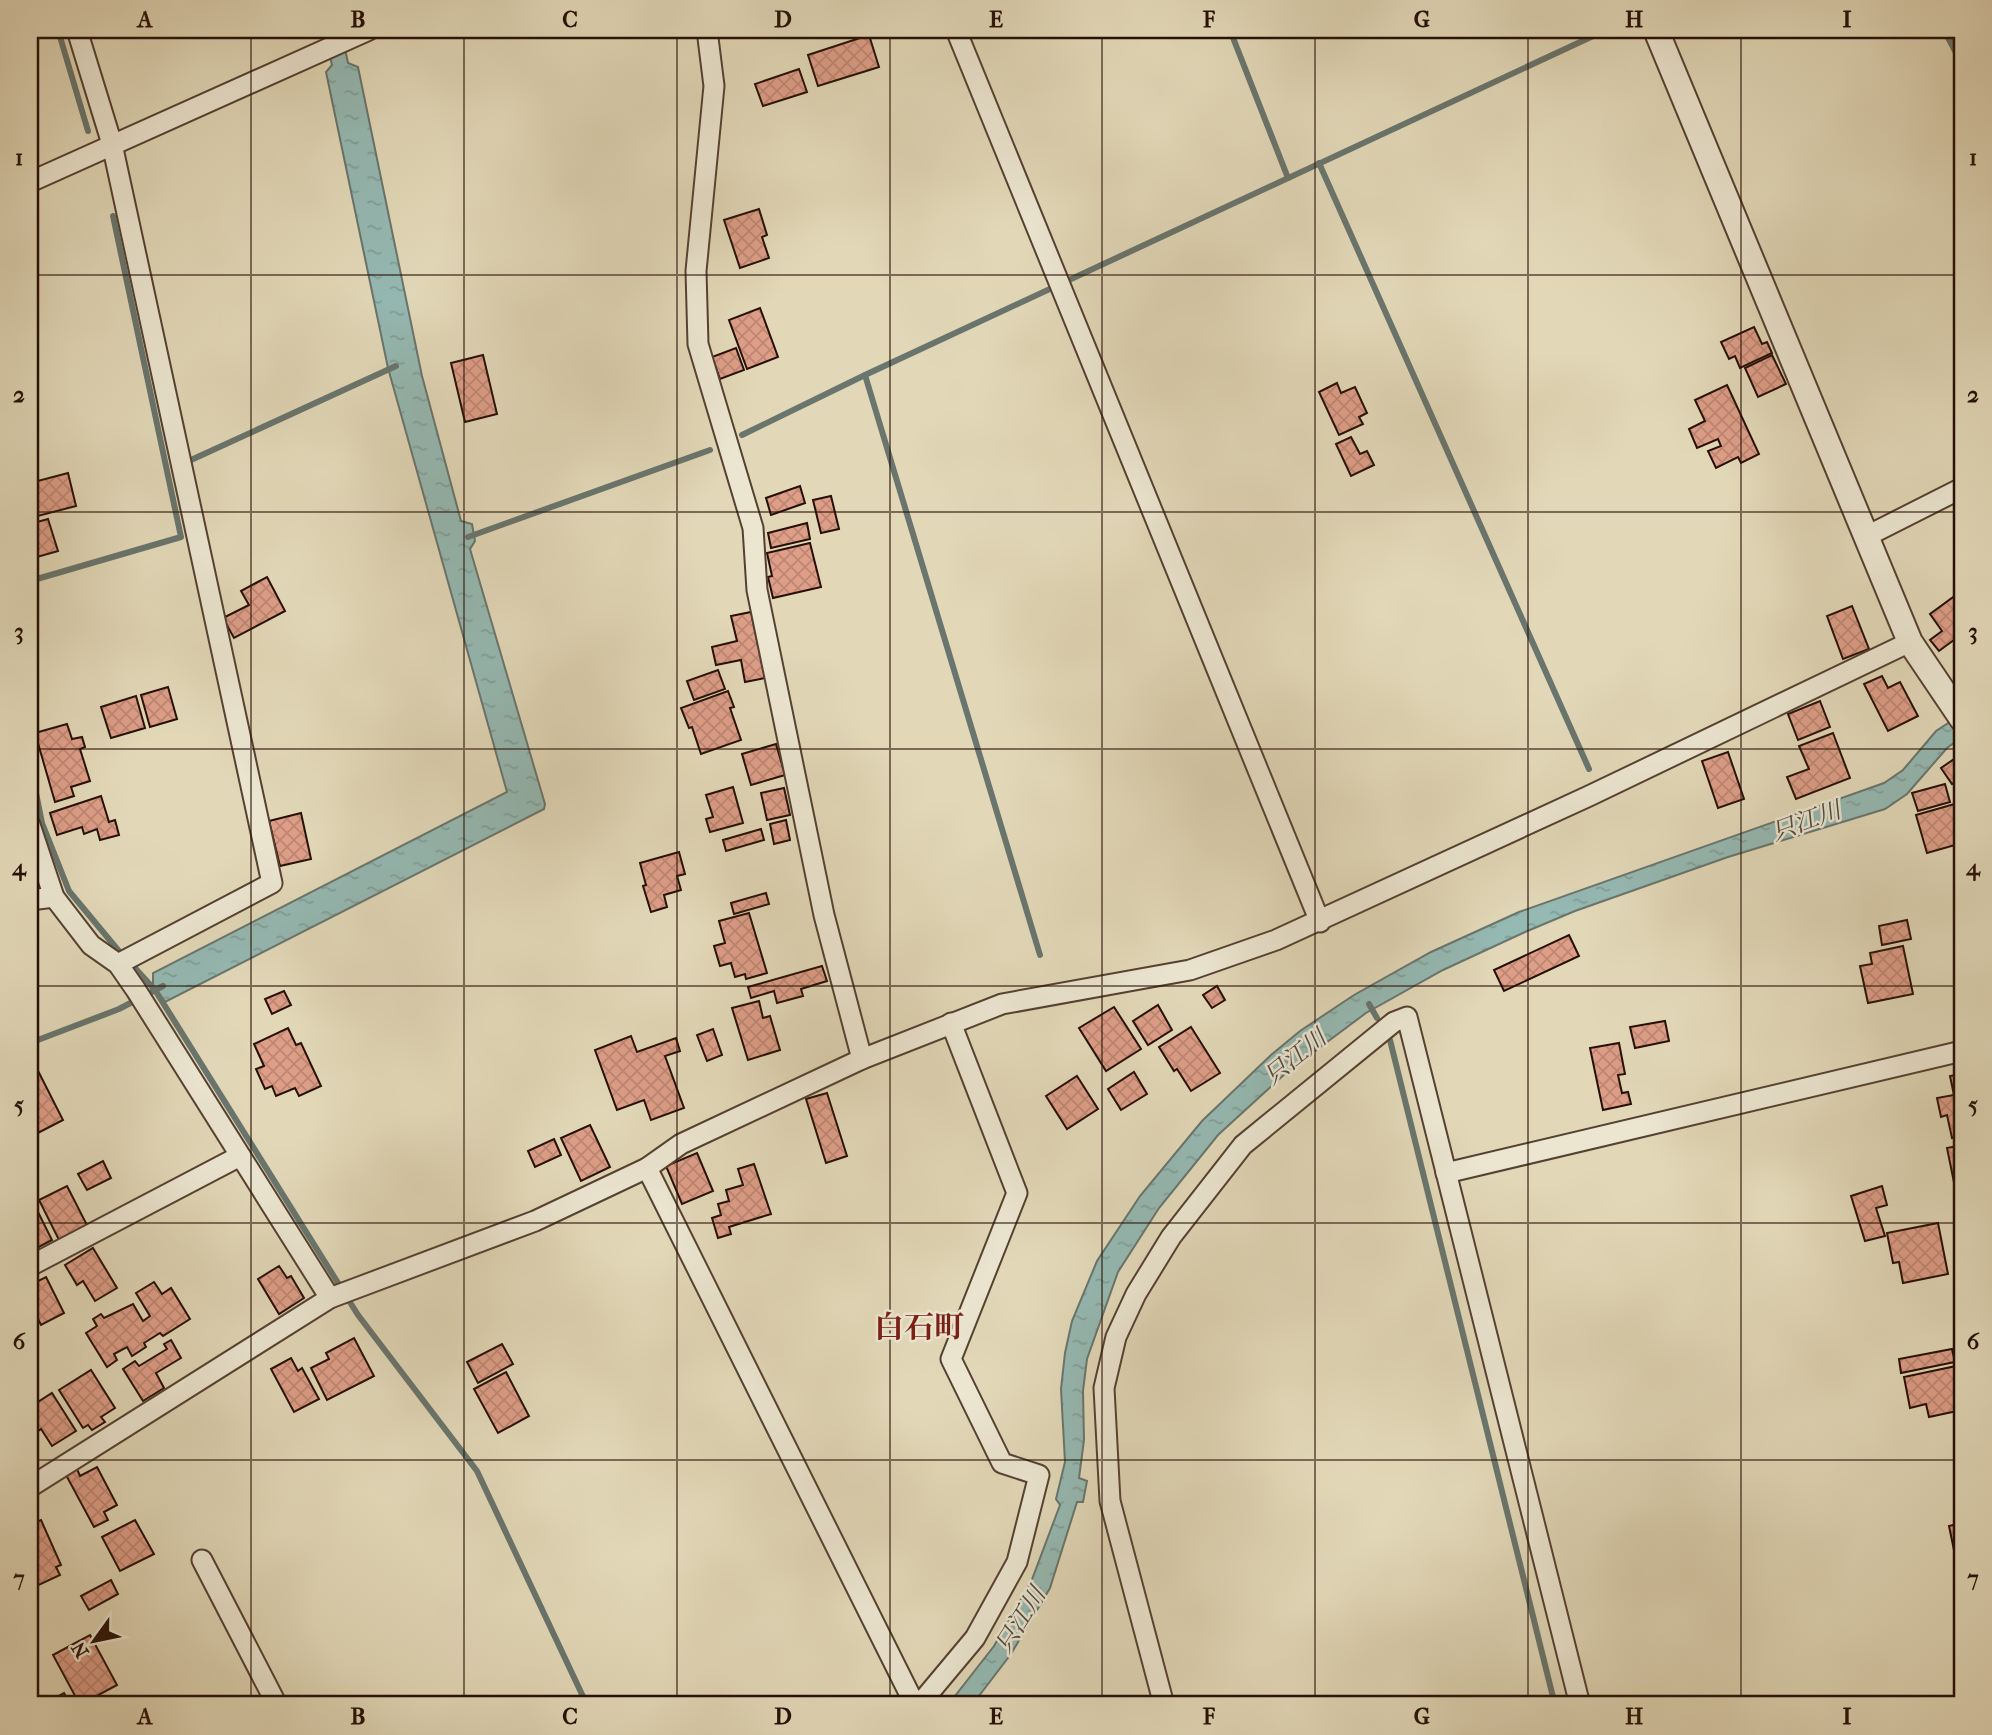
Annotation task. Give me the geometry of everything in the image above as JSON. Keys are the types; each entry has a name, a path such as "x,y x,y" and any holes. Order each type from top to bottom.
{"street":[{"path":"76,30 112,144 272,883 118,964"},
{"path":"707,30 714,86 696,271 698,344 753,528 757,590 824,915 862,1059"},
{"path":"956,30 1320,922"},
{"path":"1656,30 1910,642 1956,711"},
{"path":"30,182 360,34"},
{"path":"1865,537 1962,488"},
{"path":"30,1487 340,1295 535,1221 647,1168 681,1144 862,1059 1002,1004 1190,970 1276,940 1320,922 1910,642"},
{"path":"30,825 54,897 91,945 118,964 240,1156 340,1295"},
{"path":"30,900 54,897"},
{"path":"1164,1705 1110,1501 1104,1388 1116,1337 1136,1294 1171,1237 1243,1145 1394,1022 1407,1017 1580,1705"},
{"path":"647,1168 917,1705 975,1638 1017,1562 1039,1475 1002,1463 951,1359 1017,1193 951,1023"},
{"path":"1446,1172 1962,1051"},
{"path":"30,1266 240,1156"},
{"path":"202,1560 277,1705"}],"water":[{"path":"320,30 341,30 348,63 358,67 422,376 461,521 472,524 475,541 470,549 545,804 544,809 165,1002 153,985 153,973 507,792 388,368 326,72 332,65 324,32"},
{"name":"只江川","path":"1962,714 1962,737 1947,748 1907,794 1885,809 1728,857 1575,911 1443,970 1366,1013 1287,1072 1218,1135 1159,1208 1118,1272 1087,1359 1083,1391 1084,1440 1079,1478 1087,1481 1083,1502 1077,1502 1050,1588 1011,1654 972,1705 948,1705 994,1646 1031,1582 1060,1505 1056,1499 1065,1462 1061,1389 1065,1353 1072,1321 1097,1261 1140,1196 1202,1121 1300,1031 1354,995 1431,952 1519,912 1884,783 1903,770 1936,731"}],"building":[{"path":"869,35 879,67 818,86 808,55"},
{"path":"799,69 807,92 763,106 755,84"},
{"path":"759,209 767,235 762,237 769,258 740,268 724,220"},
{"path":"760,308 778,357 747,369 729,320"},
{"path":"1754,327 1762,344 1767,342 1772,353 1740,368 1735,356 1729,359 1721,342"},
{"path":"736,348 744,370 720,379 712,357"},
{"path":"483,355 497,414 465,422 451,363"},
{"path":"1772,355 1786,384 1758,397 1745,368"},
{"path":"1337,383 1341,393 1355,387 1367,413 1359,417 1363,424 1339,435 1319,392"},
{"path":"1727,385 1759,454 1741,463 1738,457 1716,468 1708,451 1721,446 1718,439 1697,448 1689,429 1705,421 1695,400"},
{"path":"1351,437 1360,454 1367,451 1374,465 1351,476 1336,444"},
{"path":"68,473 76,506 30,518 30,483"},
{"path":"800,486 805,503 771,515 766,498"},
{"path":"831,496 839,529 821,533 813,500"},
{"path":"48,519 58,551 30,559 30,524"},
{"path":"807,523 810,539 771,548 768,533"},
{"path":"810,543 821,587 773,598 768,577 772,576 767,553"},
{"path":"267,577 285,611 234,638 223,618 249,605 241,591"},
{"path":"1956,595 1962,603 1962,634 1939,651 1930,640 1942,631 1930,614"},
{"path":"1852,606 1869,649 1843,659 1827,616"},
{"path":"751,612 765,678 745,682 741,660 716,665 712,647 737,641 731,616"},
{"path":"718,670 725,689 694,700 687,681"},
{"path":"1882,676 1888,688 1900,682 1918,716 1888,731 1864,684"},
{"path":"168,687 177,719 150,727 141,695"},
{"path":"728,691 734,707 730,708 741,740 701,754 692,727 689,728 681,708"},
{"path":"136,696 145,728 111,738 101,707"},
{"path":"1820,701 1830,727 1798,740 1788,714"},
{"path":"67,724 72,739 82,737 85,747 80,749 90,781 71,787 74,796 55,802 35,733"},
{"path":"1833,733 1850,778 1796,799 1787,777 1809,769 1799,746"},
{"path":"776,744 785,775 751,785 742,754"},
{"path":"1728,752 1744,799 1718,808 1702,761"},
{"path":"1960,755 1962,777 1952,784 1941,768"},
{"path":"1945,784 1950,802 1918,811 1912,793"},
{"path":"733,787 743,823 710,832 706,819 713,817 706,795"},
{"path":"784,788 790,815 767,820 761,793"},
{"path":"101,796 109,822 115,820 119,835 100,840 97,829 84,834 82,827 57,835 50,813"},
{"path":"1958,803 1962,818 1962,843 1927,853 1916,815"},
{"path":"301,813 311,859 280,866 269,821"},
{"path":"786,820 790,840 774,844 770,824"},
{"path":"761,829 764,840 726,851 723,840"},
{"path":"679,852 685,874 677,876 681,890 664,895 667,907 651,912 643,886 646,885 640,863"},
{"path":"766,893 769,904 734,914 731,903"},
{"path":"749,913 767,973 746,979 745,974 735,977 731,963 720,966 714,946 725,943 719,921"},
{"path":"1907,920 1911,939 1882,945 1879,926"},
{"path":"1569,935 1579,956 1504,991 1494,970"},
{"path":"1903,946 1913,994 1868,1003 1860,966 1872,964 1870,953"},
{"path":"822,966 827,981 801,989 803,996 777,1003 774,991 751,998 748,987"},
{"path":"1217,986 1225,1000 1212,1008 1203,995"},
{"path":"284,991 291,1005 272,1014 265,999"},
{"path":"759,1001 763,1018 770,1016 780,1050 748,1060 732,1008"},
{"path":"1158,1005 1172,1030 1148,1045 1133,1021"},
{"path":"1114,1007 1141,1049 1106,1071 1079,1028"},
{"path":"1665,1021 1669,1041 1635,1048 1630,1027"},
{"path":"1191,1027 1220,1073 1191,1091 1159,1047"},
{"path":"288,1028 296,1045 301,1043 321,1086 299,1096 295,1088 276,1096 272,1086 265,1089 256,1069 264,1066 254,1044"},
{"path":"713,1029 722,1055 707,1061 697,1035"},
{"path":"631,1036 637,1052 676,1038 680,1051 665,1056 684,1108 651,1120 644,1100 617,1110 595,1050"},
{"path":"1619,1043 1625,1074 1618,1075 1622,1093 1628,1092 1631,1104 1603,1110 1590,1048"},
{"path":"30,1055 63,1120 30,1137"},
{"path":"1134,1072 1147,1094 1121,1110 1108,1089"},
{"path":"1962,1074 1962,1136 1952,1138 1947,1115 1941,1117 1937,1098 1954,1095 1950,1076"},
{"path":"1077,1076 1098,1109 1067,1129 1046,1096"},
{"path":"827,1093 847,1156 826,1163 806,1099"},
{"path":"590,1125 610,1167 581,1181 561,1138"},
{"path":"554,1139 561,1155 535,1167 528,1151"},
{"path":"1962,1145 1962,1201 1958,1202 1947,1148"},
{"path":"697,1153 713,1191 682,1204 666,1166"},
{"path":"103,1161 111,1178 87,1190 78,1174"},
{"path":"754,1164 771,1214 729,1227 731,1234 718,1238 712,1218 721,1215 718,1204 729,1201 726,1190 743,1185 738,1169"},
{"path":"67,1186 89,1229 61,1244 39,1200"},
{"path":"1882,1186 1887,1205 1876,1208 1885,1236 1865,1241 1851,1196"},
{"path":"38,1212 52,1240 37,1248 30,1234 30,1216"},
{"path":"1938,1223 1948,1274 1903,1283 1899,1262 1893,1263 1887,1233"},
{"path":"93,1248 117,1288 95,1301 83,1281 77,1285 65,1265"},
{"path":"279,1266 287,1278 291,1276 304,1298 279,1314 258,1279"},
{"path":"46,1277 64,1313 41,1325 30,1303 30,1285"},
{"path":"154,1282 162,1294 171,1288 190,1319 163,1336 160,1333 144,1343 146,1347 132,1356 127,1347 114,1354 117,1360 107,1367 86,1333 97,1326 93,1319 101,1314 104,1318 133,1304 143,1321 150,1316 136,1293"},
{"path":"354,1338 374,1376 327,1400 311,1368 329,1359 326,1353"},
{"path":"171,1340 181,1358 156,1373 164,1388 143,1401 123,1369 135,1361 139,1366 167,1349 164,1344"},
{"path":"502,1344 513,1364 478,1383 467,1362"},
{"path":"1952,1349 1955,1362 1901,1373 1899,1359"},
{"path":"291,1358 298,1371 302,1368 319,1399 294,1412 271,1369"},
{"path":"1956,1366 1962,1410 1929,1417 1926,1404 1910,1408 1904,1377"},
{"path":"91,1370 115,1408 101,1417 105,1422 92,1430 88,1425 83,1428 59,1390"},
{"path":"506,1372 529,1416 498,1433 474,1389"},
{"path":"52,1393 76,1431 52,1446 41,1429 31,1436 30,1407"},
{"path":"97,1467 117,1505 104,1512 108,1520 94,1527 66,1475 77,1469 80,1476"},
{"path":"41,1520 61,1565 56,1567 60,1575 30,1589 30,1525"},
{"path":"135,1520 154,1554 120,1571 102,1537"},
{"path":"1962,1523 1962,1584 1961,1584 1949,1526"},
{"path":"111,1580 118,1594 89,1610 81,1596"},
{"path":"90,1635 117,1685 80,1705 53,1655"},
{"path":"64,1693 71,1705 42,1705"}],"waterway":[{"path":"58,30 88,131"},
{"path":"1230,30 1288,178"},
{"path":"742,435 865,375 1606,30"},
{"path":"1944,30 1962,64"},
{"path":"1319,163 1589,769"},
{"path":"30,581 181,537 113,216"},
{"path":"191,460 396,366"},
{"path":"865,375 1040,955"},
{"path":"468,537 710,450"},
{"path":"30,763 42,823 69,891 118,950"},
{"path":"135,968 155,990 358,1315 477,1471 587,1705"},
{"path":"30,1043 119,1009 163,986"},
{"path":"1369,1004 1377,1018"},
{"path":"1390,1040 1555,1705"}],"district":[{"name":"白石町","path":"919,1327"}]}
